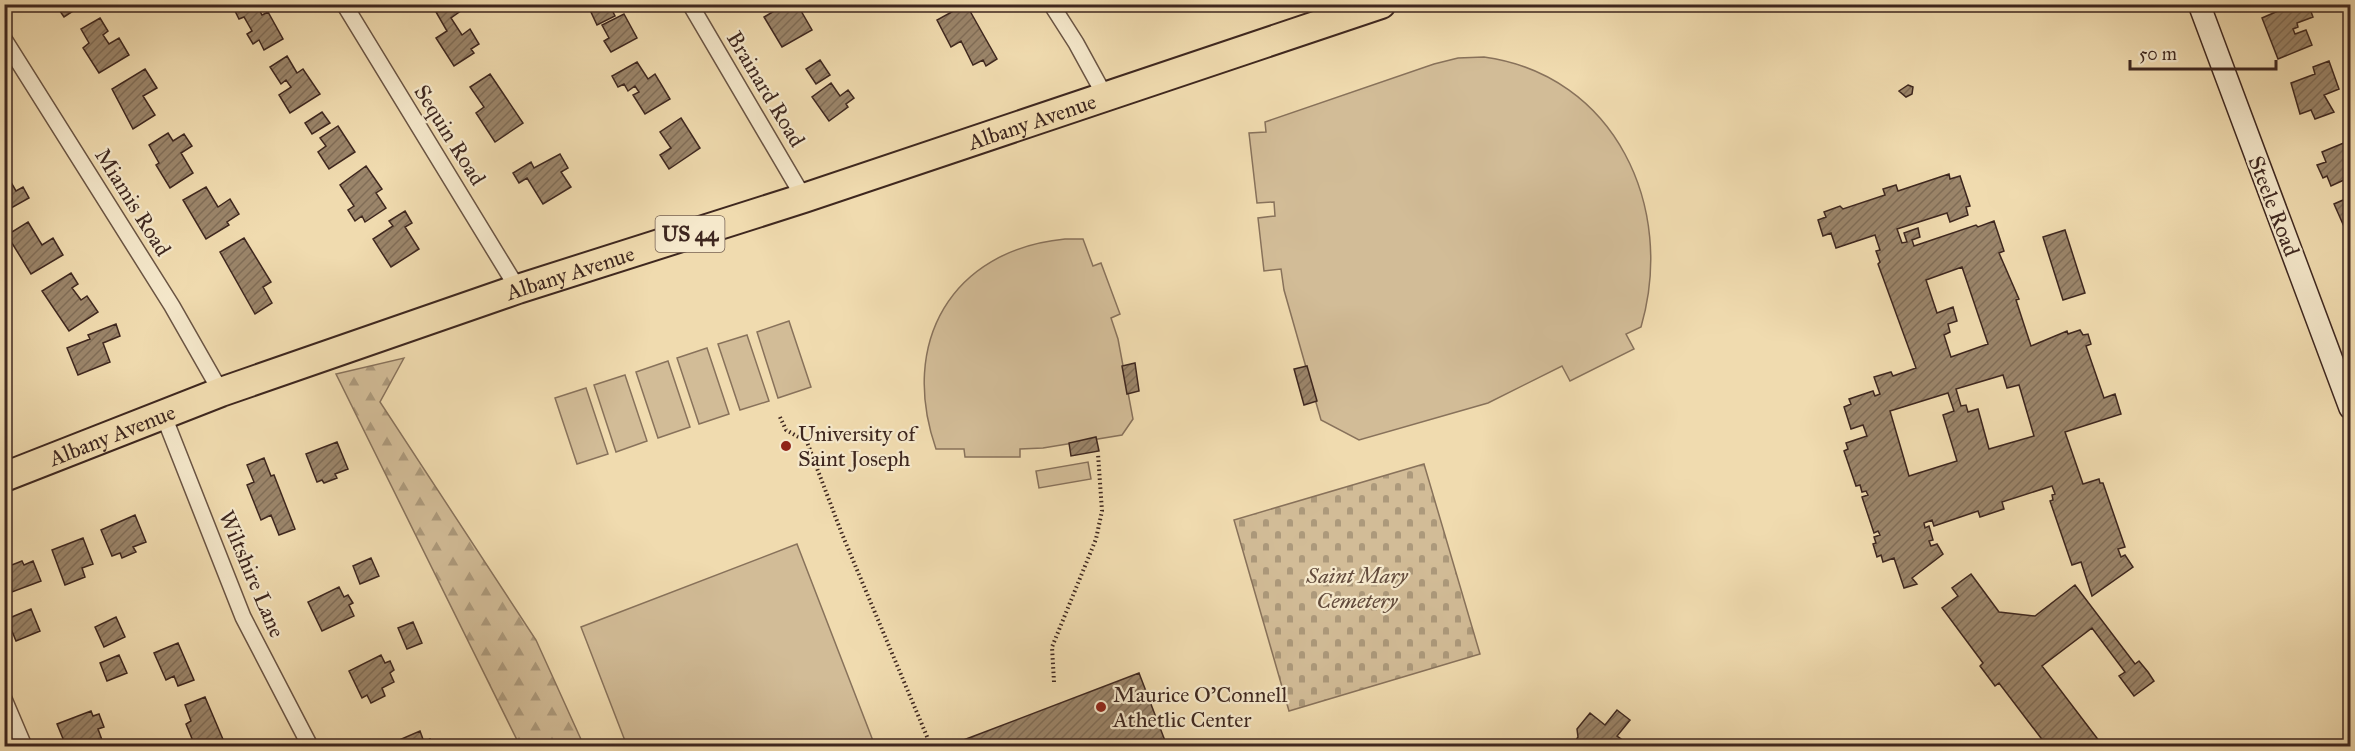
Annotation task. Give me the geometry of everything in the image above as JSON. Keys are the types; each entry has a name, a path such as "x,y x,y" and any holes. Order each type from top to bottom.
{"highway":[{"name":"Albany Avenue","path":"4,477 220,392 518,289 804,198 1381,4"}],"street":[{"name":"Sequin Road","path":"344,4 518,289"},
{"name":"Brainard Road","path":"690,4 804,198"},
{"path":"1051,4 1076,43 1105,96"},
{"name":"Steele Road","path":"2199,4 2350,408"},
{"name":"Miamis Road","path":"4,39 172,306 220,392"},
{"name":"Wiltshire Lane","path":"163,414 243,617 310,747"},
{"path":"4,699 24,747"}],"path":[{"path":"780,417 786,430 807,442 854,565 928,739"},
{"path":"1054,682 1052,647 1096,539 1102,511 1098,454"}],"green space":[{"path":"1484,57 1530,69 1569,90 1600,119 1625,154 1641,194 1650,237 1650,282 1641,327 1626,334 1634,349 1570,381 1562,366 1488,403 1359,440 1321,420 1284,290 1281,269 1264,271 1258,218 1275,216 1274,202 1257,203 1249,133 1266,132 1265,122 1434,64 1458,58"},
{"path":"1065,239 1083,239 1093,266 1101,263 1120,314 1111,318 1118,339 1133,419 1122,435 1043,448 1020,449 1020,457 965,457 964,449 936,449 926,410 925,373 930,339 944,308 964,282 992,262 1025,247"},
{"path":"789,321 811,387 778,398 757,332"},
{"path":"747,335 769,401 740,410 718,344"},
{"path":"707,348 729,414 699,424 677,358"},
{"path":"404,358 380,402 536,640 584,746 520,746 336,374"},
{"path":"668,361 690,427 658,438 636,372"},
{"path":"625,375 647,441 616,452 594,385"},
{"path":"586,388 608,454 577,464 555,398"},
{"path":"1088,462 1091,479 1039,488 1036,471"},
{"name":"Saint Mary Cemetery","path":"1424,464 1480,654 1289,711 1234,520"},
{"path":"797,544 875,746 627,746 581,627"}],"building":[{"path":"55,4 84,4 64,17"},
{"path":"241,4 256,4 262,15 268,12 283,39 264,50 259,40 253,44 247,34 252,31 244,17 239,19 234,9"},
{"path":"448,4 458,4 462,10 451,18 462,35 470,29 479,44 471,49 474,53 454,66 436,38 447,31 436,12"},
{"path":"601,4 609,4 615,16 597,25 590,10"},
{"path":"786,4 797,4 812,30 782,47 764,17"},
{"path":"966,4 997,59 986,66 983,60 973,65 961,41 951,47 937,20"},
{"path":"2294,4 2308,4 2313,17 2297,23 2298,27 2293,29 2295,34 2306,30 2312,45 2278,59 2262,18"},
{"path":"624,14 637,38 611,52 604,41 609,38 602,25"},
{"path":"100,18 108,31 103,35 109,44 119,38 129,55 99,73 83,48 89,43 81,29"},
{"path":"287,56 297,73 303,69 320,94 290,113 279,95 291,87 286,80 281,84 270,67"},
{"path":"820,60 830,75 816,84 806,69"},
{"path":"2329,61 2339,89 2324,95 2334,112 2315,119 2311,110 2300,114 2291,83 2315,74 2313,67"},
{"path":"637,62 648,79 655,74 670,99 645,114 633,95 639,92 635,86 628,91 624,84 618,87 612,76"},
{"path":"145,69 157,88 143,96 155,115 133,129 112,89"},
{"path":"490,74 523,123 495,142 476,113 484,107 470,87"},
{"path":"831,83 840,96 848,90 854,98 846,104 848,107 829,121 812,97"},
{"path":"1908,85 1913,87 1912,94 1906,97 1899,91"},
{"path":"322,112 330,123 312,134 305,123"},
{"path":"681,118 700,148 669,169 660,155 671,148 660,132"},
{"path":"338,126 355,152 329,169 318,152 326,146 320,138"},
{"path":"168,133 173,141 184,134 192,146 181,153 193,173 170,188 156,165 159,163 149,145"},
{"path":"2346,142 2350,153 2350,173 2345,176 2346,179 2331,186 2327,176 2323,178 2317,165 2326,162 2322,152"},
{"path":"560,154 568,168 561,172 571,187 543,204 527,178 519,183 513,173 531,162 534,168"},
{"path":"4,159 10,169 5,172 16,191 23,187 29,198 4,212"},
{"path":"366,166 382,189 376,193 386,208 365,222 362,216 355,221 348,210 354,206 340,185"},
{"path":"1949,174 1950,179 1960,176 1970,206 1966,207 1968,215 1950,222 1947,213 1897,229 1902,243 1907,242 1904,233 1918,228 1920,237 1912,240 1914,246 1994,221 2004,251 1999,253 2019,299 2016,300 2031,346 2067,331 2068,334 2080,330 2083,335 2088,334 2091,344 2086,346 2104,398 2115,394 2121,414 2065,432 2083,484 2099,479 2100,483 2103,483 2125,547 2118,549 2121,557 2125,555 2133,567 2092,596 2081,562 2072,565 2050,501 2053,500 2052,495 2055,494 2052,486 2002,502 2004,509 1980,517 1978,511 1934,526 1932,520 1924,523 1925,528 1929,526 1933,540 1929,541 1931,546 1937,544 1943,554 1912,578 1917,584 1904,588 1894,558 1883,562 1881,555 1877,557 1873,544 1876,543 1874,537 1880,535 1878,531 1874,533 1862,497 1868,495 1866,491 1862,492 1860,485 1856,486 1844,451 1848,449 1846,443 1867,436 1863,425 1851,429 1844,407 1851,404 1849,399 1873,391 1875,396 1880,394 1874,377 1891,372 1893,376 1916,368 1878,264 1880,262 1876,251 1880,250 1875,235 1836,248 1831,233 1823,236 1818,220 1826,217 1824,212 1840,206 1843,209 1885,195 1883,189 1896,185 1898,191","holes":["1962,267 1988,344 1951,357 1944,335 1950,332 1948,324 1957,321 1953,307 1937,313 1926,280","2003,375 2007,388 2019,385 2034,436 1989,449 1978,409 1968,412 1966,405 1961,406 1956,389","1948,393 1954,411 1943,415 1957,461 1909,476 1890,411"]},
{"path":"206,187 218,207 230,199 239,214 227,222 229,225 206,239 183,200"},
{"path":"2350,197 2350,240 2334,204"},
{"path":"405,211 412,223 405,227 419,249 391,267 373,239 393,226 389,221"},
{"path":"28,222 42,245 53,238 63,255 31,274 7,235"},
{"path":"2065,230 2085,293 2063,300 2043,237"},
{"path":"244,238 271,282 263,287 272,303 255,314 220,252"},
{"path":"71,273 78,284 72,288 81,300 87,296 98,312 69,331 42,291"},
{"path":"116,324 120,336 103,343 110,362 78,375 67,348 90,339 88,335"},
{"path":"1135,363 1139,391 1127,394 1122,366"},
{"path":"1307,366 1317,401 1304,405 1294,369"},
{"path":"1096,437 1099,451 1071,456 1069,443"},
{"path":"337,442 348,469 335,474 337,478 324,483 322,480 317,482 306,454"},
{"path":"264,458 271,476 274,475 295,529 279,535 271,515 261,520 247,485 254,482 247,465"},
{"path":"135,515 146,542 133,547 136,552 122,558 120,553 112,556 101,530"},
{"path":"83,538 93,564 82,568 85,577 65,585 52,550"},
{"path":"371,558 379,576 360,584 353,566"},
{"path":"22,561 24,565 33,561 41,581 4,595 4,568"},
{"path":"1971,574 1999,612 2035,616 2075,585 2135,664 2139,661 2148,672 2154,681 2134,696 2119,676 2125,672 2092,628 2042,666 2103,746 2047,746 1999,683 1995,686 1980,666 1983,663 1942,608 1958,596 1952,588"},
{"path":"339,587 344,597 348,595 353,603 349,605 354,616 322,631 308,602"},
{"path":"31,609 40,631 16,641 7,619"},
{"path":"116,617 125,637 104,647 95,627"},
{"path":"413,622 422,643 407,649 398,628"},
{"path":"178,643 194,680 178,686 174,676 166,680 154,653"},
{"path":"119,655 127,673 107,681 100,663"},
{"path":"381,655 385,663 390,661 394,670 390,673 394,682 382,688 385,696 371,703 367,695 362,698 349,671"},
{"name":"Maurice O'Connell Athetlic Center","path":"1139,673 1167,746 964,746 961,741"},
{"path":"205,697 225,744 195,746 186,724 191,721 185,705"},
{"path":"1617,710 1630,720 1617,736 1631,746 1565,746 1574,743 1578,737 1577,729 1590,713 1605,725"},
{"path":"91,711 93,716 99,714 104,727 98,729 102,740 98,741 100,746 66,746 57,724"},
{"path":"420,731 424,742 430,739 434,746 394,746 392,743"}],"place":[{"name":"University of Saint Joseph","path":"786,446"},
{"name":"Maurice O'Connell Athetlic Center","path":"1101,707"}]}
